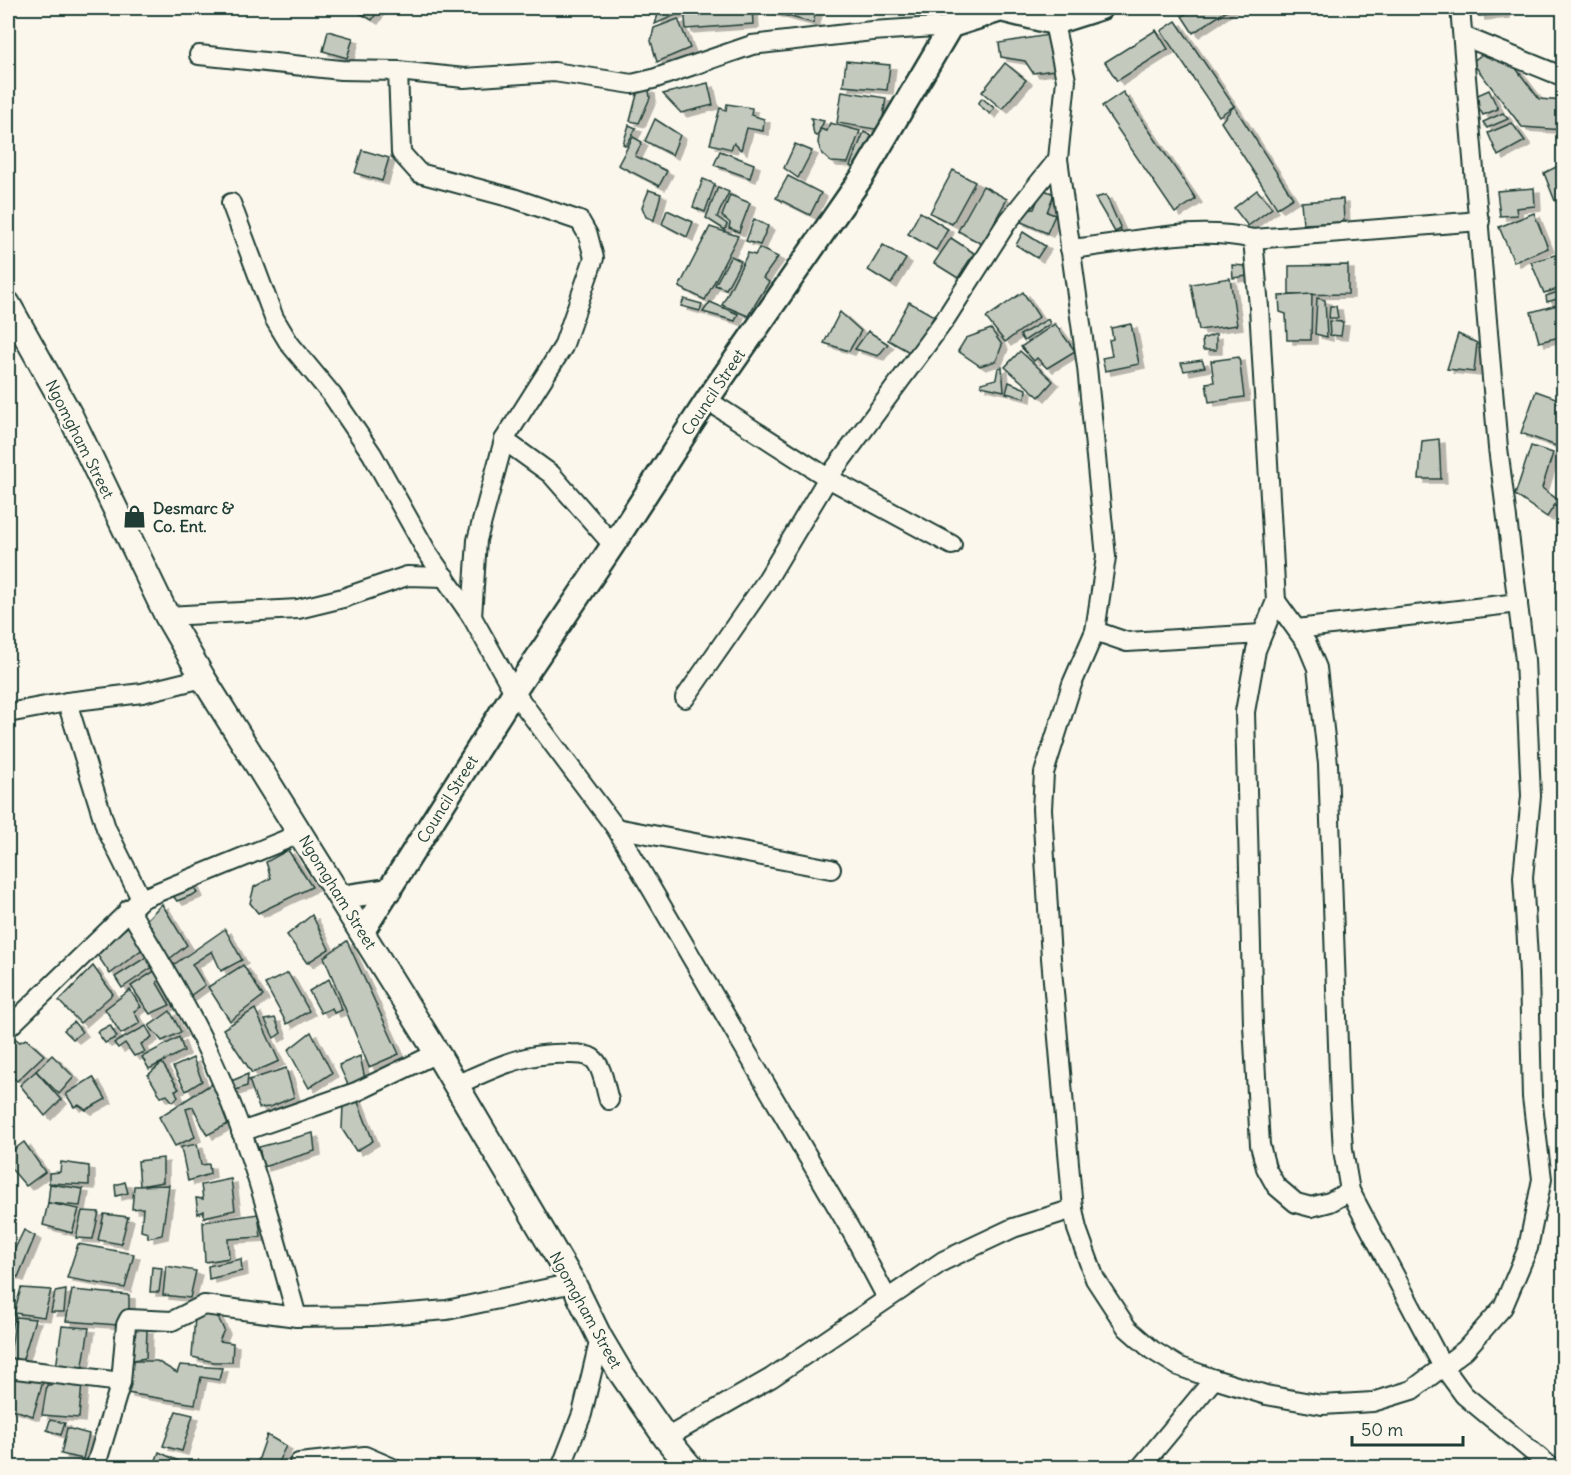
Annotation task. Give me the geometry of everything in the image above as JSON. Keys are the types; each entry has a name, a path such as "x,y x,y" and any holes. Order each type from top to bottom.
{"main road":[{"name":"Ngomgham Street","path":"8,304 70,415 167,615 203,678 342,897 437,1053 573,1283 600,1338 619,1370 666,1438 691,1467"}],"street":[{"path":"199,55 341,70 398,71 464,78 554,72 632,84 752,45 872,31 1001,10 1054,23 1101,8"},
{"path":"1054,23 1066,80 1058,159 1087,367 1106,557 1095,632 1072,684 1044,773 1042,809 1051,958 1073,1209 1077,1229 1095,1279 1127,1328 1152,1350 1178,1366 1214,1379 1266,1395 1322,1405 1373,1402 1412,1390 1442,1365 1465,1350 1503,1307 1528,1248 1542,1179 1532,1097 1529,974 1523,877 1531,796 1525,660 1498,448 1460,8"},
{"name":"Council Street","path":"363,932 514,692 707,400 861,177 955,17"},
{"path":"1463,36 1563,77"},
{"path":"398,71 401,153 419,173 513,198 579,221 588,235 594,258 562,347 504,440 477,540 472,617"},
{"path":"685,698 765,583 828,478 944,321 1006,224 1058,159"},
{"path":"231,203 274,318 289,343 332,395 372,454 427,552 472,617 514,692 616,828 853,1234 887,1298"},
{"path":"1070,249 1187,233 1232,234 1253,239 1480,221"},
{"path":"1253,239 1276,601 1262,634 1245,712 1253,1025 1260,1145 1266,1168 1276,1186 1296,1203 1311,1207 1330,1202 1350,1191"},
{"path":"707,400 828,478 952,545"},
{"path":"504,440 551,474 613,545"},
{"path":"407,576 427,552"},
{"path":"167,615 298,609 343,598 407,576 445,577"},
{"path":"1276,601 1307,644 1317,668 1328,764 1339,1077 1343,1150 1350,1191 1442,1365 1464,1395 1552,1467"},
{"path":"1297,629 1518,603"},
{"path":"1095,632 1127,642 1164,642 1262,634"},
{"path":"8,713 67,702 142,693 203,678"},
{"path":"67,702 106,828 135,904 206,1045 241,1132 258,1180 297,1317"},
{"path":"616,828 831,869"},
{"path":"9,1023 135,904 302,833"},
{"path":"342,897 390,890"},
{"path":"456,1085 515,1059 547,1052 580,1054 592,1058 598,1066 609,1100"},
{"path":"241,1132 356,1092 437,1053"},
{"path":"666,1438 771,1378 943,1261 1013,1228 1073,1209"},
{"path":"95,1467 121,1382 126,1324 129,1319 172,1321 204,1305 297,1317 372,1316 447,1310 573,1283"},
{"path":"561,1467 590,1383 600,1338"},
{"path":"8,1368 121,1382"},
{"path":"590,1383 619,1370"},
{"path":"1140,1467 1214,1379"},
{"path":"299,1462 365,1456 393,1467"}],"building":[{"path":"351,8 380,8 372,20"},
{"path":"660,8 676,8 678,14 655,24"},
{"path":"684,8 752,8 753,24 686,29"},
{"path":"758,8 817,8 813,23"},
{"path":"1195,8 1231,8 1193,33 1182,16"},
{"path":"1478,8 1504,8 1504,14 1479,16"},
{"path":"678,19 690,48 657,62 651,41 654,28"},
{"path":"1176,21 1234,106 1219,116 1161,31"},
{"path":"1156,30 1168,49 1117,81 1105,62"},
{"path":"328,31 353,38 347,58 323,51"},
{"path":"1048,35 1054,70 1033,73 1025,61 1001,57 999,43"},
{"path":"1497,43 1539,99 1564,101 1564,130 1522,127 1472,62"},
{"path":"846,61 890,65 887,90 843,86"},
{"path":"1005,63 1026,80 1002,109 982,92"},
{"path":"708,83 713,105 681,113 663,94"},
{"path":"639,87 649,90 650,98 639,123 630,121"},
{"path":"1489,90 1498,109 1483,115 1473,97"},
{"path":"842,91 886,98 881,130 837,123"},
{"path":"1123,92 1196,199 1175,213 1102,106"},
{"path":"982,98 994,108 990,114 978,104"},
{"path":"727,104 752,108 751,115 764,119 763,131 747,128 741,150 734,143 731,149 710,144 720,108 726,110"},
{"path":"1234,106 1293,198 1277,208 1221,122"},
{"path":"1503,113 1508,119 1487,128 1483,122"},
{"path":"811,118 824,121 817,136 814,135"},
{"path":"655,119 680,135 672,155 645,141"},
{"path":"830,123 860,131 848,163 831,162 822,154 818,143 820,129 827,131"},
{"path":"1512,123 1525,141 1498,156 1488,133"},
{"path":"629,125 636,128 626,146 623,144"},
{"path":"864,132 878,139 860,172 850,166"},
{"path":"633,137 642,142 635,156 667,171 659,186 618,165"},
{"path":"795,144 812,151 798,178 784,168"},
{"path":"362,150 389,158 382,181 355,173"},
{"path":"720,151 754,164 750,178 714,165"},
{"path":"1564,163 1564,197 1555,201 1544,173"},
{"path":"953,170 975,182 952,224 930,213"},
{"path":"788,176 821,193 810,215 776,198"},
{"path":"703,179 715,184 705,212 693,207"},
{"path":"983,186 1007,199 982,244 958,231"},
{"path":"718,187 729,192 717,217 727,224 725,230 706,218"},
{"path":"1534,188 1535,206 1516,208 1517,215 1500,216 1497,191"},
{"path":"1042,189 1054,194 1047,212 1055,215 1047,233 1019,221 1024,210 1034,209"},
{"path":"649,190 661,194 654,220 646,217 642,207"},
{"path":"1257,190 1272,208 1248,226 1234,208"},
{"path":"730,195 750,203 739,232 729,228 730,223 722,216"},
{"path":"1106,195 1121,229 1115,232 1095,198"},
{"path":"1343,199 1344,222 1303,224 1301,202"},
{"path":"667,210 693,222 687,237 662,224"},
{"path":"920,212 948,229 936,250 908,234"},
{"path":"1534,213 1548,248 1514,262 1499,227"},
{"path":"754,219 768,226 760,245 746,241"},
{"path":"710,227 738,236 705,300 679,287"},
{"path":"1023,232 1045,246 1037,258 1016,245"},
{"path":"951,238 974,253 958,278 934,263"},
{"path":"883,245 906,259 891,284 868,270"},
{"path":"759,248 778,257 763,278 769,282 748,316 722,305 748,253 755,255"},
{"path":"1555,255 1564,278 1564,287 1544,293 1531,262"},
{"path":"731,256 741,261 726,289 715,285"},
{"path":"1232,265 1245,266 1247,276 1233,278"},
{"path":"1348,265 1348,294 1289,295 1289,266"},
{"path":"1230,278 1237,325 1199,330 1191,284"},
{"path":"1564,290 1564,297 1547,302 1546,296"},
{"path":"1023,292 1039,317 1005,342 986,318"},
{"path":"1312,294 1311,340 1287,340 1286,314 1280,312 1279,296"},
{"path":"1317,298 1325,300 1327,337 1315,334"},
{"path":"684,299 702,304 700,311 681,306"},
{"path":"710,302 738,314 735,321 703,312"},
{"path":"909,302 934,316 913,354 888,340"},
{"path":"1557,305 1564,336 1539,342 1531,312"},
{"path":"1330,306 1336,306 1338,318 1329,318"},
{"path":"840,312 861,331 849,351 824,343"},
{"path":"1048,319 1050,324 1024,341 1020,335"},
{"path":"1329,321 1343,322 1341,336 1330,335"},
{"path":"1055,324 1075,351 1047,368 1037,358 1034,361 1021,347"},
{"path":"1131,324 1139,364 1105,371 1102,358 1112,356 1109,340 1113,339 1111,328"},
{"path":"991,329 1002,345 996,361 980,366 958,351 966,338"},
{"path":"868,331 888,344 878,356 855,349"},
{"path":"1216,334 1216,350 1203,350 1202,339"},
{"path":"1458,334 1477,343 1474,372 1447,369"},
{"path":"1020,351 1053,381 1039,397 1005,367"},
{"path":"1239,357 1244,397 1209,402 1206,383 1214,382 1211,361"},
{"path":"1202,360 1205,367 1184,371 1181,363"},
{"path":"1002,367 1004,391 981,386 981,383 996,379 998,368"},
{"path":"1009,382 1026,389 1025,398 1006,393"},
{"path":"1536,391 1564,401 1564,435 1559,447 1521,433"},
{"path":"1439,439 1441,479 1419,479 1422,441"},
{"path":"1531,446 1553,453 1542,488 1558,500 1547,517 1515,495"},
{"path":"288,850 312,887 258,913 250,903 254,887 271,878 266,862"},
{"path":"192,882 197,893 177,901 170,892"},
{"path":"162,904 187,945 168,960 143,923"},
{"path":"312,915 329,949 307,963 287,935"},
{"path":"131,924 145,947 110,974 96,953"},
{"path":"225,929 242,960 221,971 212,951 192,964 205,985 187,998 169,968"},
{"path":"347,941 399,1054 369,1067 324,957"},
{"path":"151,954 154,966 122,988 115,977"},
{"path":"243,965 263,996 230,1021 208,987"},
{"path":"93,966 113,994 80,1023 59,1001"},
{"path":"156,970 160,977 157,983 170,1005 150,1014 131,986"},
{"path":"288,973 309,1011 287,1024 265,984"},
{"path":"329,979 342,1010 334,1013 332,1008 321,1013 309,991"},
{"path":"130,990 141,1007 134,1011 140,1023 121,1034 105,1009"},
{"path":"255,1009 279,1061 252,1073 223,1029"},
{"path":"170,1011 181,1032 162,1041 149,1026"},
{"path":"275,1018 281,1033 274,1038 265,1020"},
{"path":"74,1022 82,1032 73,1039 64,1030"},
{"path":"110,1025 117,1037 105,1043 97,1032"},
{"path":"146,1026 152,1037 141,1044 145,1052 134,1056 125,1043 118,1048 114,1043"},
{"path":"311,1032 332,1073 309,1088 288,1050"},
{"path":"179,1037 184,1051 149,1069 142,1057"},
{"path":"16,1039 20,1042 26,1039 44,1055 17,1081 8,1073 8,1049"},
{"path":"52,1055 74,1077 59,1094 36,1071"},
{"path":"360,1056 365,1079 349,1087 339,1065"},
{"path":"193,1058 202,1081 186,1091 173,1067"},
{"path":"162,1063 179,1089 175,1090 178,1097 173,1102 167,1095 161,1097 148,1075"},
{"path":"286,1068 294,1097 270,1107 259,1108 249,1080"},
{"path":"36,1071 61,1100 45,1116 20,1085"},
{"path":"248,1074 247,1086 233,1091 229,1082"},
{"path":"93,1077 106,1099 86,1110 79,1105 74,1107 66,1094"},
{"path":"213,1083 228,1124 207,1135 193,1107 186,1109 195,1137 175,1146 159,1117"},
{"path":"356,1097 373,1141 356,1151 342,1129 343,1104"},
{"path":"313,1133 315,1151 263,1167 259,1147"},
{"path":"24,1142 45,1172 26,1186 8,1165 8,1154"},
{"path":"197,1144 201,1165 209,1164 210,1174 188,1181 181,1147"},
{"path":"163,1158 163,1182 140,1186 138,1161"},
{"path":"61,1162 89,1166 89,1185 49,1183 49,1173 60,1172"},
{"path":"231,1179 235,1210 204,1217 204,1211 198,1214 196,1198 203,1199 201,1185"},
{"path":"125,1182 128,1193 116,1196 115,1185"},
{"path":"50,1184 83,1189 80,1206 48,1203"},
{"path":"169,1185 162,1235 148,1238 148,1233 141,1231 143,1208 132,1209 134,1186"},
{"path":"48,1203 79,1209 72,1233 43,1225"},
{"path":"82,1211 99,1212 93,1239 76,1238"},
{"path":"104,1214 128,1217 121,1244 98,1240"},
{"path":"258,1214 261,1237 228,1239 229,1258 205,1262 203,1222"},
{"path":"24,1230 35,1236 18,1277 8,1274 8,1263"},
{"path":"78,1244 134,1254 125,1288 67,1278"},
{"path":"241,1259 242,1271 209,1279 208,1266"},
{"path":"166,1266 196,1271 190,1298 163,1295"},
{"path":"152,1267 162,1268 159,1292 150,1292"},
{"path":"21,1288 51,1290 44,1317 14,1313"},
{"path":"66,1290 64,1312 51,1312 55,1292"},
{"path":"72,1290 129,1295 129,1310 118,1325 66,1321"},
{"path":"8,1312 14,1313 8,1349"},
{"path":"216,1313 224,1330 219,1341 233,1343 232,1362 214,1362 192,1357 195,1317"},
{"path":"16,1317 35,1319 22,1362 9,1360"},
{"path":"62,1326 89,1328 82,1371 56,1368"},
{"path":"131,1328 147,1329 146,1358 127,1361"},
{"path":"127,1361 157,1361 177,1373 180,1365 222,1368 219,1380 201,1377 195,1404 127,1393"},
{"path":"8,1375 44,1378 33,1416 8,1408"},
{"path":"55,1379 82,1383 79,1418 42,1415 47,1385 53,1385"},
{"path":"176,1411 193,1415 182,1451 163,1446"},
{"path":"50,1420 65,1423 61,1435 47,1430"},
{"path":"67,1428 89,1434 83,1459 61,1454"},
{"path":"267,1435 286,1446 275,1468 257,1464"},
{"path":"159,1452 187,1465 185,1468 153,1468"}],"place":[{"name":"Desmarc & Co. Ent.","path":"135,517"}]}
